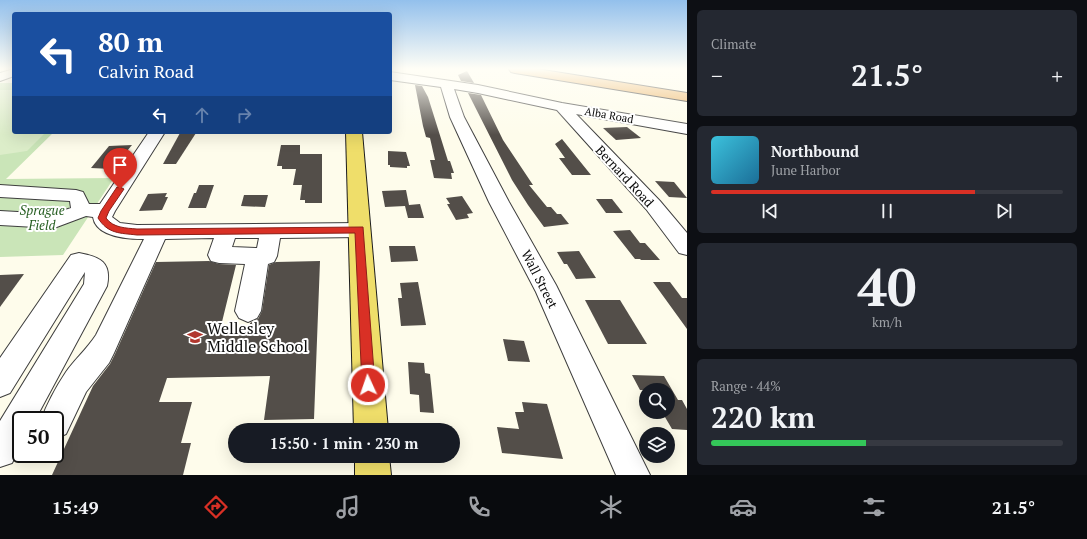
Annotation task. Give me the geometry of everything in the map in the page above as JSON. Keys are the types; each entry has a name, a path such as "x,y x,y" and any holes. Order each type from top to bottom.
{"highway":[{"path":"656,91 687,97"}],"main road":[{"path":"354,134 371,423"},
{"path":"372,463 373,475"}],"street":[{"name":"Wall Street","path":"448,91 457,117 499,202 548,292 633,475"},
{"name":"Alba Road","path":"482,91 687,129"},
{"name":"Bernard Road","path":"562,107 653,205 687,247"},
{"path":"156,134 104,216 106,225 115,229 137,232 360,230"},
{"path":"0,191 76,196 80,207 84,210 104,216"},
{"path":"0,218 54,221 84,210"},
{"path":"227,231 219,255 266,256 271,230"},
{"path":"61,411 76,382 99,354 105,344 158,232"},
{"path":"248,311 258,256"},
{"path":"0,382 78,261 91,264 96,268 98,275 95,286 0,451"}],"green space":[{"name":"Sprague Field","path":"0,91 12,91 12,134 52,134 6,179 114,178 63,255 0,257"},
{"path":"0,91 12,91 12,134 44,134 27,151 0,155"}],"building":[{"path":"416,91 425,91 428,97 448,161 450,161 454,173 451,173 452,179 434,178 430,160 435,160 430,138 426,137"},
{"path":"468,93 481,95 503,140 533,185 529,185 547,207 551,207 557,214 561,214 569,224 544,227 512,180"},
{"path":"627,127 641,138 616,140 603,128"},
{"path":"179,134 195,134 176,164 163,164"},
{"path":"562,139 591,175 572,175 559,158 565,158 555,144"},
{"path":"132,145 112,169 91,168 109,146"},
{"path":"281,145 300,145 300,154 322,154 322,203 305,203 305,200 300,200 302,185 293,185 296,169 282,169 282,166 277,166"},
{"path":"388,151 406,152 410,166 407,166 407,168 390,167 390,165 388,165"},
{"path":"655,181 674,182 687,198 669,197"},
{"path":"199,185 214,185 206,208 188,208 194,193 196,193"},
{"path":"406,190 409,205 420,204 424,218 408,218 405,206 385,207 382,191"},
{"path":"167,193 165,197 168,197 162,210 139,211 148,194"},
{"path":"244,195 268,195 265,207 241,206"},
{"path":"462,196 473,213 467,214 469,218 456,220 447,204 450,204 446,198"},
{"path":"596,199 612,199 623,213 606,213"},
{"path":"630,230 640,243 645,243 660,260 635,259 613,231"},
{"path":"389,246 415,246 418,261 391,262"},
{"path":"579,251 596,278 576,279 567,264 564,264 557,252"},
{"path":"209,261 219,264 236,265 220,330 249,329 250,323 258,319 262,311 269,265 276,262 320,261 314,419 264,420 270,376 167,378 159,402 192,402 181,443 191,443 183,475 52,475 58,463 64,463 64,449 93,386 110,364 115,354 156,262"},
{"path":"24,274 0,307 0,275"},
{"path":"418,282 426,325 401,326 398,298 402,298 400,283"},
{"path":"653,282 670,282 682,298 687,298 687,329"},
{"path":"585,300 620,300 647,344 608,344"},
{"path":"503,339 524,341 530,362 508,361"},
{"path":"408,362 424,363 425,373 430,374 434,413 420,412 419,395 410,394"},
{"path":"632,375 664,376 668,383 639,383 639,388"},
{"path":"675,395 678,400 682,400 687,409 687,430 675,429 675,427 671,427 666,419 675,419"},
{"path":"522,402 547,404 563,459 502,453 497,427 519,429 515,412 524,412"}],"place":[{"name":"Wellesley Middle School","path":"195,337"}],"route":[{"path":"120,189 102,218 106,225 115,229 137,232 360,230 368,385"}]}
